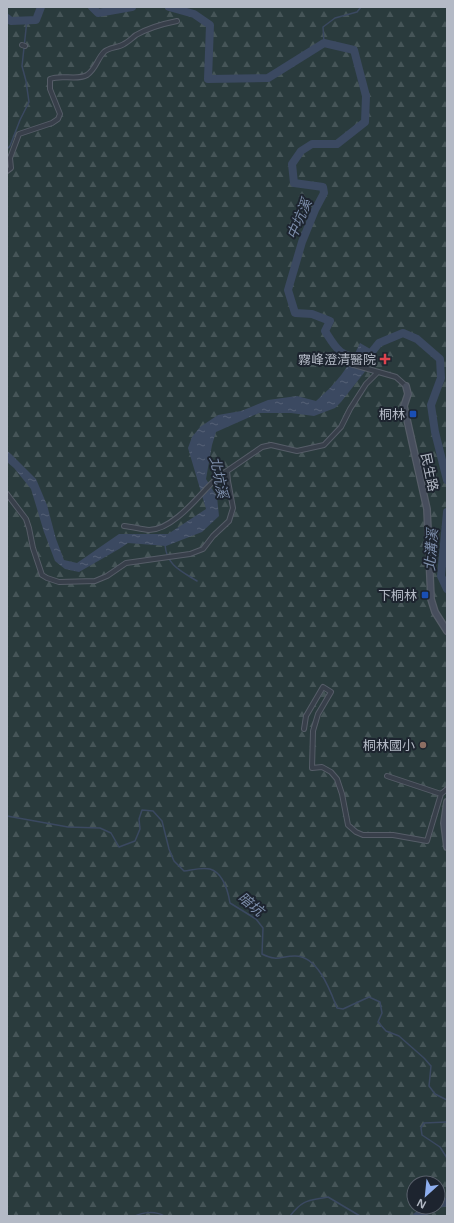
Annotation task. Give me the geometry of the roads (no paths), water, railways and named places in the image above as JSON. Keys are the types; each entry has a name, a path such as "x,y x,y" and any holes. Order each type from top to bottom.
{"street":[{"path":"7,171 11,168 9,159 19,134 58,119 60,114 50,89 50,79 55,77 78,78 86,75 93,69 104,52 124,44 154,26 177,21"},
{"path":"347,364 396,377 406,386"},
{"path":"124,526 150,530 161,528 176,518 197,499 220,474 227,471 262,447 271,446 297,451 324,445 341,427 350,409 366,384 377,373"},
{"name":"民生路","path":"406,386 408,394 404,406 427,509 431,599 435,612 447,631"},
{"path":"7,494 26,519 30,528 33,548 42,574 47,578 59,582 95,581 107,576 126,563 190,554 203,549 213,536 229,521 233,508 227,471"},
{"path":"304,729 306,716 323,687 332,692 318,714 316,720 313,732 312,768 322,767 331,772 337,779 342,794 348,825 356,832 363,835 392,835 427,841 441,794 447,789"},
{"path":"387,776 441,794"},
{"path":"447,802 444,822 447,847"}],"water":[{"name":"北坑溪","path":"360,343 372,350 371,364 335,408 314,416 291,413 259,413 216,432 212,445 206,479 217,497 219,516 202,532 166,546 128,543 79,572 65,569 55,561 44,532 31,489 14,468 7,462 7,451 36,479 47,505 56,539 64,560 77,563 119,534 168,534 206,509 188,448 192,437 200,427 218,415 241,411 268,400 297,396 316,401 341,375"}],"waterway":[{"name":"中坑溪","path":"7,18 11,21 36,20 41,7"},
{"name":"中坑溪","path":"92,7 98,13 132,7"},
{"name":"中坑溪","path":"169,7 194,14 210,25 208,79 268,78 324,43 354,50 366,96 365,122 337,144 312,144 301,151 292,164 294,183 323,187 324,193 315,210 302,242 288,290 295,313 312,314 330,321 325,331 336,348 349,356 364,358"},
{"path":"324,43 323,27 335,18 357,12 361,7"},
{"path":"7,149 10,146 29,102 22,66 27,20"},
{"name":"北溝溪","path":"367,358 379,343 403,333 417,339 440,359 441,378 431,405 435,432 447,480"},
{"name":"北溝溪","path":"447,512 441,576 447,589"},
{"path":"165,545 166,552 172,563 180,571 197,581"},
{"name":"暗坑","path":"7,816 68,827 100,828 111,833 119,847 135,841 140,829 139,819 142,810 153,811 162,821 169,849 174,861 184,871 204,868 215,871 222,878 230,903 256,919 263,928 262,954 272,958 290,956 303,957 310,962 322,975 337,1008 343,1009 369,997 380,1002 382,1013 378,1022 386,1031 399,1036 424,1058 431,1066 429,1086 435,1094 447,1100"},
{"name":"暗坑","path":"447,1122 424,1123 421,1128 422,1135 440,1147 447,1158"},
{"path":"290,1216 302,1204 311,1200 328,1197 360,1216"},
{"path":"135,1216 150,1213 157,1213 164,1216"}],"place":[{"name":"霧峰澄清醫院","path":"385,359"},
{"name":"桐林","path":"413,414"},
{"name":"下桐林","path":"425,595"},
{"name":"桐林國小","path":"423,745"}]}
